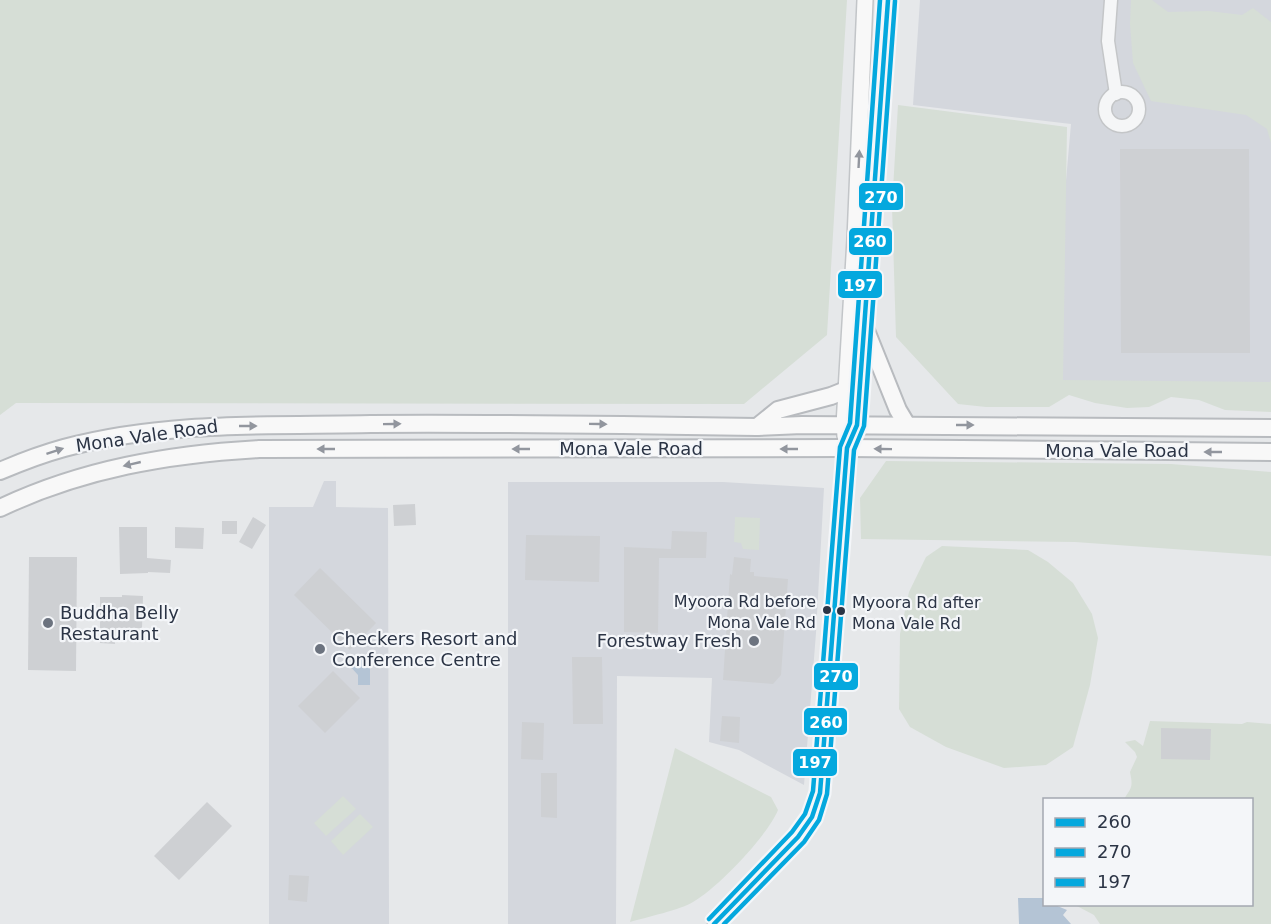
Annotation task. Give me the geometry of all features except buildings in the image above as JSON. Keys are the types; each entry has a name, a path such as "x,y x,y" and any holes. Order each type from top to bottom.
{"highway":[{"path":"865,328 898,410 907,425"},
{"path":"758,427 778,410 846,390"},
{"name":"Mona Vale Road","path":"0,471 63,448 92,441 170,430 227,426 449,424 1271,428"},
{"name":"Mona Vale Road","path":"0,508 44,489 106,470 188,454 259,449 847,448 1271,452"}],"main road":[{"path":"850,425 846,390 865,0"},
{"path":"847,448 865,328 873,187 888,0"}],"street":[{"path":"1111,0 1108,41 1116,94"},
{"path":"714,924 798,837 812,817 820,793 847,448"}],"shaded area":[{"path":"0,0 847,0 827,335 744,404 16,403 0,415"},
{"path":"920,0 1271,0 1271,385 1059,384 1054,316 1071,124 913,105"},
{"path":"1131,0 1152,0 1168,12 1209,11 1242,15 1253,8 1271,22 1271,143 1267,129 1246,115 1151,101 1133,63"},
{"path":"898,105 1067,127 1063,380 1270,382 1271,380 1271,412 1225,410 1199,400 1171,397 1149,407 1127,408 1095,403 1069,395 1049,407 986,407 958,404 896,337 892,206"},
{"path":"886,461 1171,464 1271,472 1271,556 1075,542 861,539 860,498"},
{"name":"Checkers Resort and Conference Centre","path":"324,481 336,481 336,507 388,508 389,924 269,924 269,507 313,507"},
{"path":"508,482 723,482 824,488 804,785 739,750 709,742 712,678 617,676 616,924 508,924"},
{"path":"735,517 760,518 759,550 743,549 741,543 734,542"},
{"path":"942,546 1028,550 1048,562 1073,583 1092,614 1098,638 1090,685 1073,747 1046,765 1004,768 946,747 910,727 899,709 900,634 909,592 926,557"},
{"path":"1150,721 1271,724 1271,924 1100,924 1094,915 1077,906 1253,906 1253,798 1125,798 1131,787 1130,772 1137,757 1125,742 1135,740 1143,746"},
{"path":"675,748 771,797 778,810 773,821 753,846 703,895 680,908 630,922"},
{"path":"343,796 356,809 326,836 314,823"},
{"path":"360,814 373,827 343,855 331,841"}],"water":[{"path":"357,657 367,657 370,660 370,685 358,685 358,675 348,664"},
{"path":"1018,898 1043,898 1043,906 1057,906 1067,910 1063,915 1071,924 1019,924"}],"transit line":[{"name":"197","path":"709,919 792,832 805,814 813,791 840,447 850,423 880,0"},
{"name":"260","path":"714,924 798,837 812,817 820,793 847,448 857,425 888,0"},
{"name":"270","path":"724,924 804,842 819,820 827,794 854,450 864,426 895,1"}],"place":[{"name":"Myoora Rd before Mona Vale Rd","path":"827,610"},
{"name":"Myoora Rd after Mona Vale Rd","path":"841,611"},
{"name":"Buddha Belly Restaurant","path":"48,623"},
{"name":"Forestway Fresh","path":"754,641"},
{"name":"Checkers Resort and Conference Centre","path":"320,649"}]}
